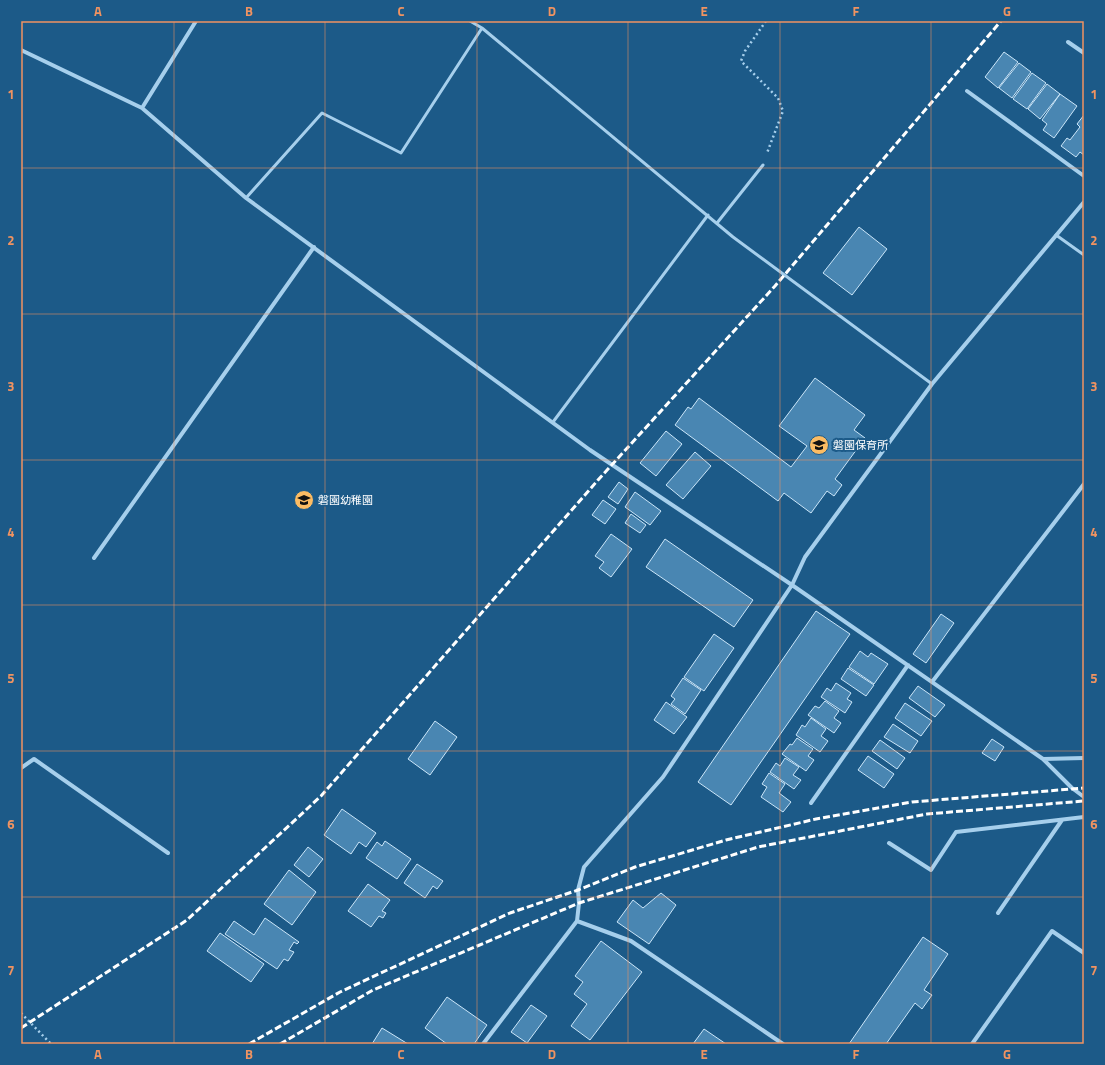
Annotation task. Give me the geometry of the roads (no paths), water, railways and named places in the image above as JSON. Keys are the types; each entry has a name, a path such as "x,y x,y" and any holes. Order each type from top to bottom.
{"street":[{"path":"142,108 196,21"},
{"path":"1068,42 1084,53"},
{"path":"21,50 142,108 246,198 590,450 792,585 1043,759 1072,788 1084,797"},
{"path":"967,91 1084,176"},
{"path":"483,1044 577,921 579,903 578,890 584,867 663,777 792,585 805,557 932,384 1084,202"},
{"path":"94,558 314,247"},
{"path":"932,682 1084,484"},
{"path":"810,803 908,665"},
{"path":"1043,759 1084,758"},
{"path":"21,768 34,759 168,853"},
{"path":"890,843 930,870 956,832 1084,817"},
{"path":"998,913 1062,820"},
{"path":"577,921 631,941 783,1044"},
{"path":"972,1044 1052,931 1084,952"}],"lane":[{"path":"470,21 482,28 717,224 932,384"},
{"path":"246,198 322,113 401,153 482,28"},
{"path":"717,224 763,165"},
{"path":"553,422 708,215"},
{"path":"1056,235 1084,255"}],"railway":[{"path":"21,1028 187,920 321,796 598,480 775,286 1001,21"},
{"path":"249,1044 340,992 510,913 578,890 635,867 726,840 816,819 912,802 1084,788"},
{"path":"280,1044 373,990 579,903 758,847 927,814 1084,801"}],"place":[{"name":"磐園保育所","path":"819,445"},
{"name":"磐園幼稚園","path":"304,500"}]}
